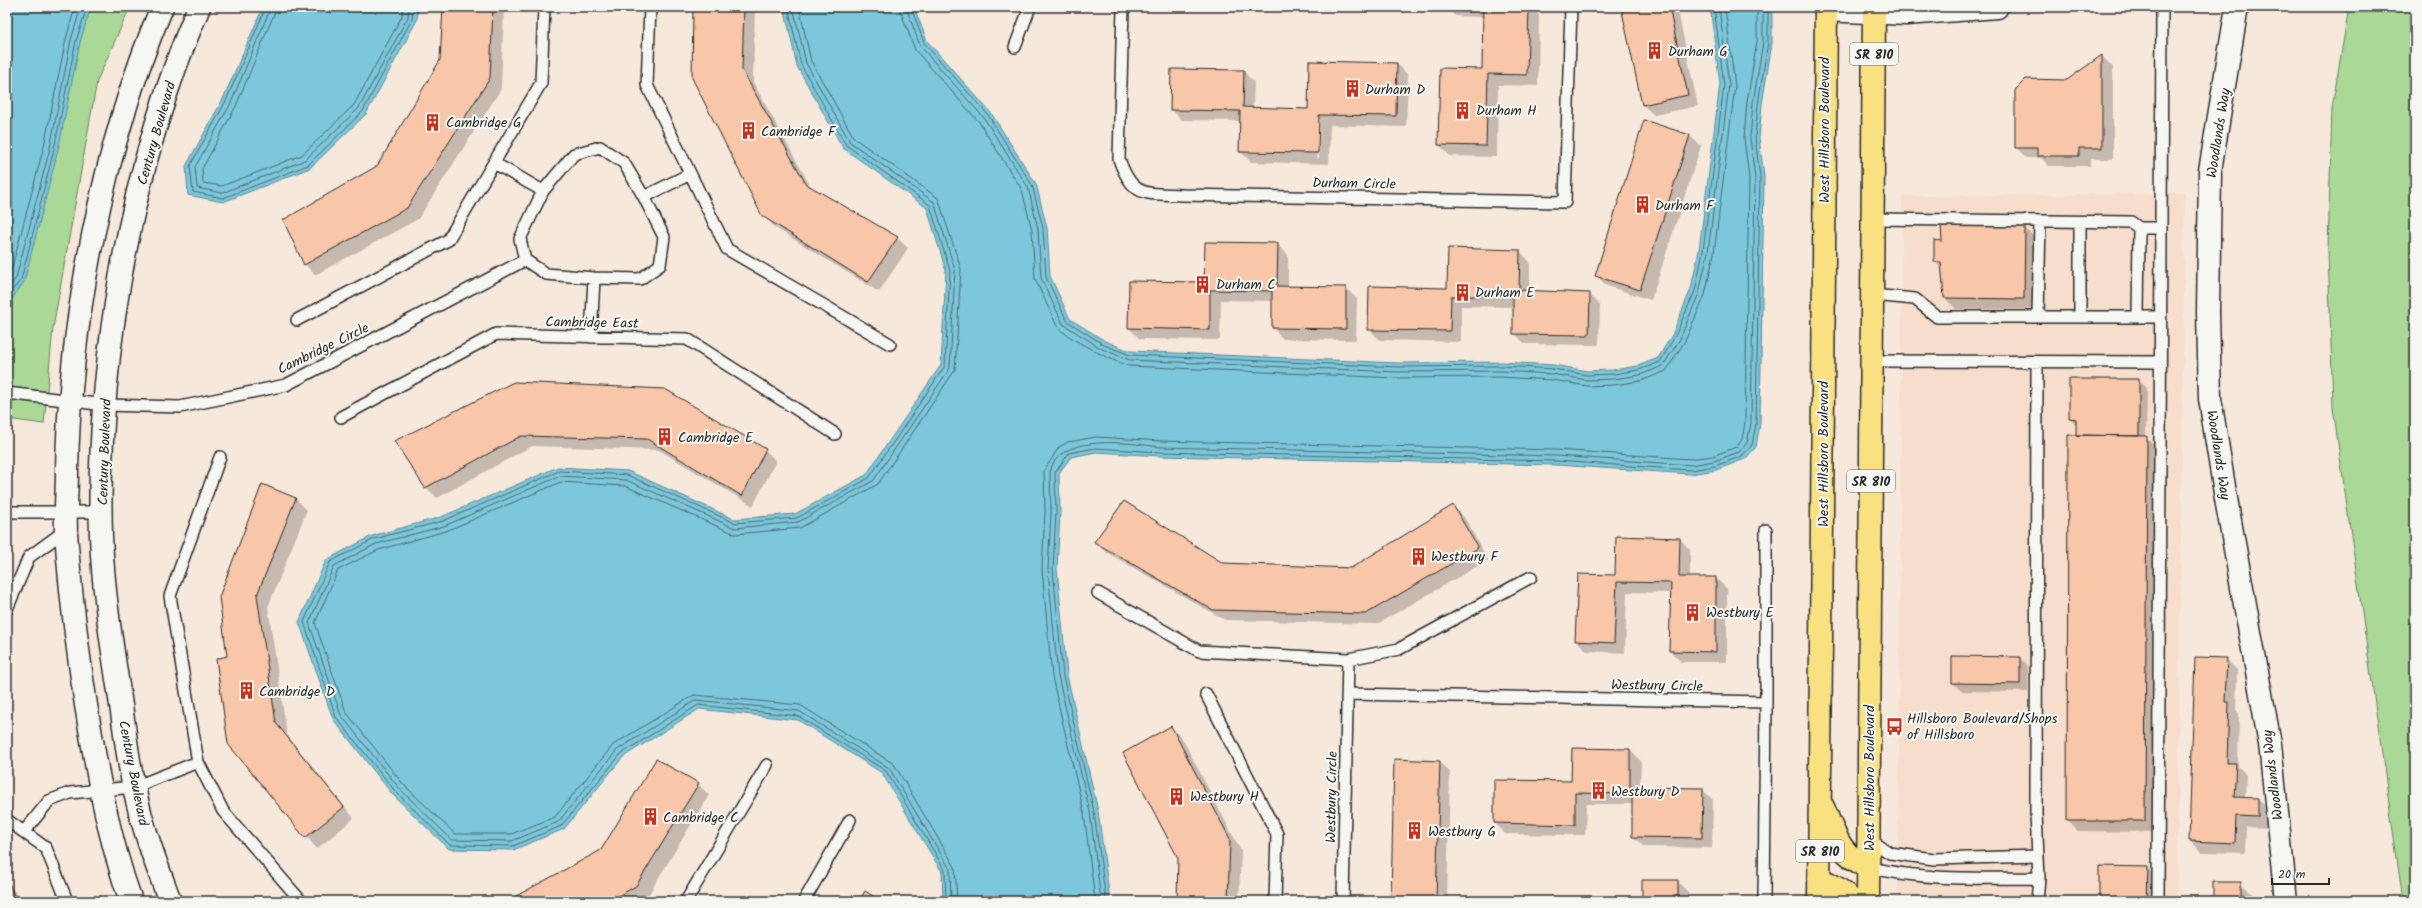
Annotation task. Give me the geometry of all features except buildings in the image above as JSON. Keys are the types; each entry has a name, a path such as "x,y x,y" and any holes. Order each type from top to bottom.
{"main road":[{"name":"West Hillsboro Boulevard","path":"1819,901 1826,8"},
{"name":"West Hillsboro Boulevard","path":"1868,901 1874,10"},
{"path":"1820,801 1842,850 1855,862 1868,867"},
{"path":"1819,879 1833,884 1852,901"}],"street":[{"path":"131,901 99,790 74,622 66,520 69,401 74,358 94,233 116,140 151,33 162,7"},
{"name":"Century Boulevard","path":"170,901 149,845 134,787 108,618 101,512 105,405 110,349 128,240 149,149 183,45 199,7"},
{"path":"1826,8 1874,10 1914,14 1998,7"},
{"name":"Woodlands Way","path":"2237,7 2210,171 2208,312 2210,399 2224,493 2270,744 2286,901"}],"lane":[{"path":"297,320 448,240 541,84 544,7"},
{"path":"650,7 647,85 727,249 890,344"},
{"path":"1015,47 1030,7"},
{"name":"Durham Circle","path":"1123,7 1119,159 1126,178 1136,189 1146,193 1183,195 1565,202 1571,7"},
{"path":"2158,901 2162,7"},
{"path":"600,147 624,163 644,197 664,238 660,265 640,278 594,278 546,274 525,260 520,239 543,191 574,154 600,147"},
{"path":"494,163 543,191"},
{"path":"644,197 690,174"},
{"path":"1873,219 2131,222 2139,228 2161,228"},
{"path":"2038,317 2040,221"},
{"path":"2080,222 2080,317"},
{"path":"2138,317 2139,228"},
{"name":"Cambridge Circle","path":"7,393 105,405 180,407 286,385 525,260"},
{"path":"591,337 594,278"},
{"path":"1872,295 1915,299 1937,317 2160,317"},
{"name":"Cambridge East","path":"341,417 496,334 687,339 835,434"},
{"path":"1872,361 2160,362"},
{"path":"2037,362 2036,814 2039,878 2037,901"},
{"path":"220,457 170,596 198,762 223,811 301,901"},
{"path":"7,512 66,520 101,512"},
{"path":"7,609 29,557 66,520"},
{"path":"1764,901 1766,530"},
{"path":"1098,593 1199,651 1348,659 1399,649 1531,577"},
{"name":"Westbury Circle","path":"1343,901 1348,659"},
{"path":"1206,694 1277,834 1275,901"},
{"name":"Westbury Circle","path":"1348,694 1766,702"},
{"path":"24,832 49,801 70,793 134,787 198,762"},
{"path":"686,901 767,765"},
{"path":"7,820 46,848 67,901"},
{"path":"804,901 850,820"},
{"path":"1868,839 1890,853 1934,859 2038,856"},
{"path":"1868,867 1898,874 1934,878 2039,878"}],"shaded area":[{"path":"2185,193 2177,901 1898,901 1902,196"}],"green space":[{"path":"7,7 130,7 97,81 53,328 44,424 7,419"},
{"path":"2349,7 2415,7 2415,901 2403,901 2333,408 2328,250 2332,108"}],"water":[{"path":"7,7 91,7 80,42 58,150 24,282 12,299 7,300"},
{"path":"263,7 418,7 417,20 366,114 310,168 223,202 188,195 186,166 223,99"},
{"path":"784,7 914,7 927,41 991,113 1036,184 1047,228 1050,276 1070,319 1105,341 1130,351 1398,363 1501,362 1554,365 1587,371 1613,370 1638,366 1658,358 1672,335 1691,289 1699,250 1720,84 1710,7 1772,7 1772,43 1762,104 1759,138 1764,177 1760,423 1756,447 1745,459 1716,470 1691,474 1556,465 1160,456 1096,452 1071,457 1059,473 1060,512 1057,569 1067,675 1098,811 1110,901 943,901 942,872 882,773 798,720 699,709 623,757 564,829 513,850 449,849 392,794 333,719 299,622 326,560 372,536 441,517 558,467 628,471 734,519 795,514 866,475 941,365 946,271 927,208 843,148 797,66"}],"place":[{"name":"Durham G","path":"1655,51"},
{"name":"Durham D","path":"1352,89"},
{"name":"Durham H","path":"1463,110"},
{"name":"Cambridge G","path":"433,122"},
{"name":"Cambridge F","path":"748,131"},
{"name":"Durham F","path":"1642,205"},
{"name":"Durham C","path":"1203,284"},
{"name":"Durham E","path":"1462,292"},
{"name":"Cambridge E","path":"665,437"},
{"name":"Westbury F","path":"1418,556"},
{"name":"Westbury E","path":"1693,612"},
{"name":"Cambridge D","path":"246,691"},
{"name":"Hillsboro Boulevard/Shops of Hillsboro","path":"1894,726"},
{"name":"Westbury D","path":"1598,791"},
{"name":"Westbury H","path":"1177,796"},
{"name":"Cambridge C","path":"650,817"},
{"name":"Westbury G","path":"1415,831"}]}
